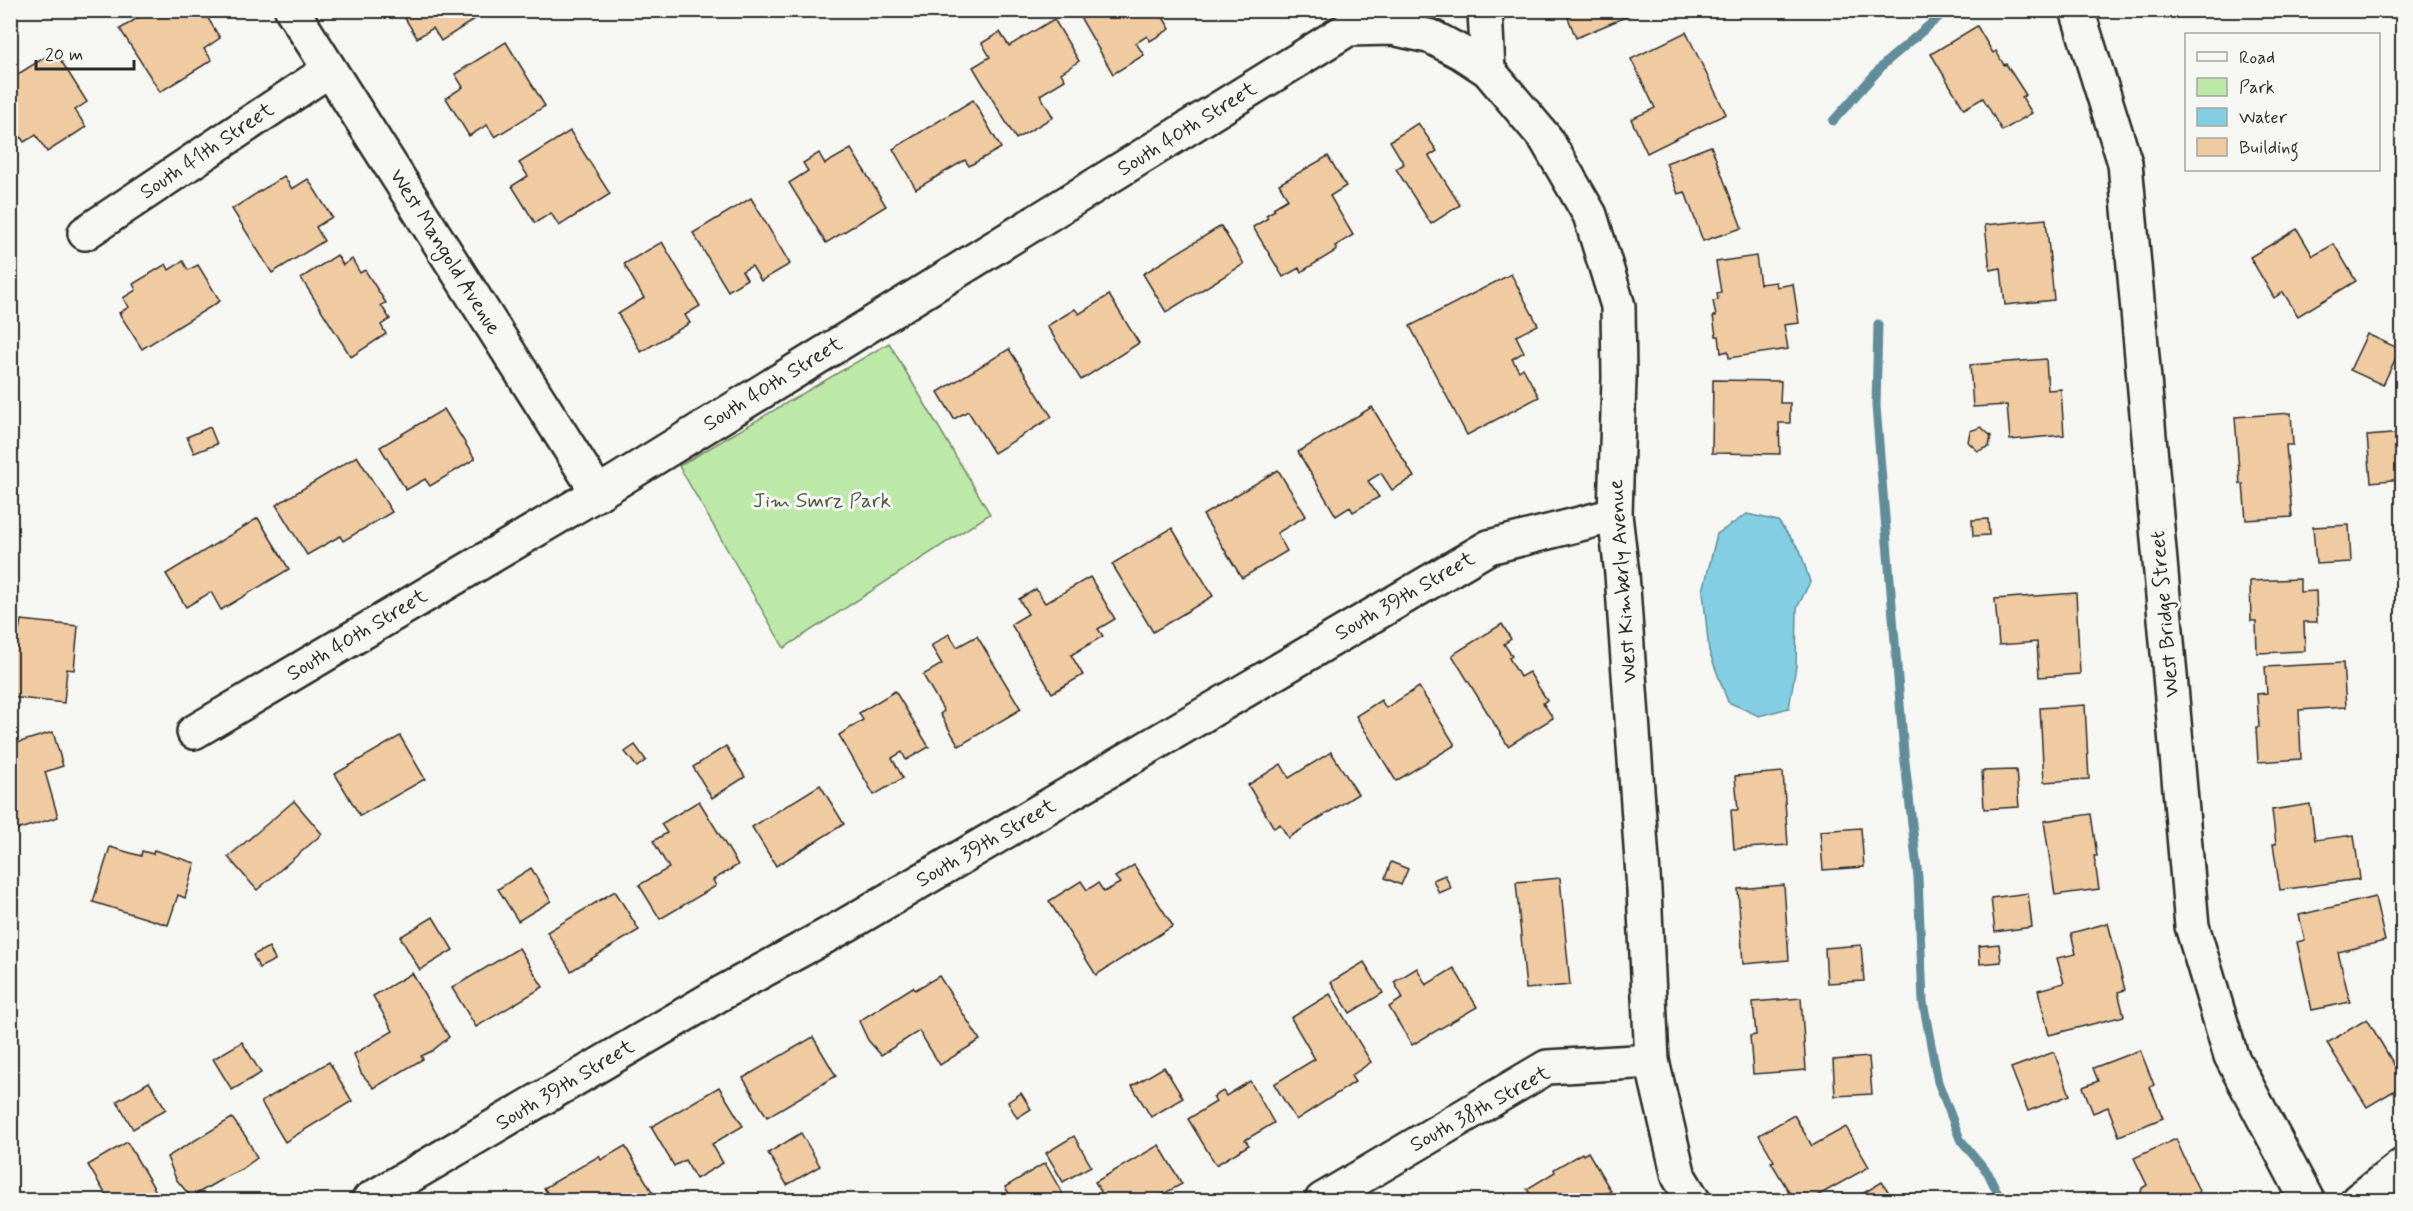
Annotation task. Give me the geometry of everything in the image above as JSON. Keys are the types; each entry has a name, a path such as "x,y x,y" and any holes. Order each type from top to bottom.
{"street":[{"name":"West Mangold Avenue","path":"292,10 598,493"},
{"path":"1485,10 1488,70"},
{"name":"West Bridge Street","path":"2077,10 2125,163 2192,926 2231,1056 2307,1200"},
{"name":"West Kimberly Avenue","path":"1369,23 1432,37 1488,70 1546,140 1590,215 1618,306 1619,378 1615,516 1622,574 1642,867 1652,1061 1679,1176 1693,1200"},
{"name":"South 40th Street","path":"194,732 598,493 1369,23"},
{"name":"South 41th Street","path":"85,233 329,70"},
{"name":"South 39th Street","path":"369,1200 718,995 846,926 1489,547 1615,516"},
{"name":"South 38th Street","path":"1322,1200 1547,1067 1652,1061"},
{"path":"2358,1200 2403,1167"}],"green space":[{"name":"Jim Smrz Park","path":"889,343 990,514 784,648 679,466"}],"water":[{"path":"1747,514 1778,521 1800,550 1810,582 1797,608 1796,666 1789,708 1759,716 1728,702 1709,651 1703,591 1717,534"}],"building":[{"path":"150,10 203,10 220,38 204,49 212,60 160,92 120,29"},
{"path":"400,10 489,10 441,41 433,28 417,38"},
{"path":"800,10 816,10 804,18"},
{"path":"1076,10 1159,10 1170,29 1150,41 1147,36 1136,43 1144,55 1113,74"},
{"path":"1565,10 1642,10 1576,38"},
{"path":"1054,19 1079,61 1061,73 1065,80 1040,95 1053,117 1016,139 973,67 990,57 982,43 1000,32 1009,46"},
{"path":"1977,26 1993,53 1996,51 2026,95 2022,97 2032,113 2002,131 1983,98 1964,109 1931,54"},
{"path":"1686,32 1726,114 1647,153 1631,119 1655,108 1631,59"},
{"path":"506,42 545,106 495,137 487,125 469,136 446,98 463,87 455,74"},
{"path":"55,51 87,102 75,110 86,127 47,152 36,135 24,142 10,121 10,79"},
{"path":"973,100 1001,148 969,166 965,160 916,189 893,149"},
{"path":"1418,123 1437,151 1429,156 1460,205 1431,224 1396,169 1404,164 1390,141"},
{"path":"570,131 610,194 559,226 551,213 535,223 512,186 528,176 519,163"},
{"path":"1711,146 1742,228 1703,241 1685,192 1678,194 1666,163"},
{"path":"851,149 886,206 826,243 789,183 808,171 803,163 819,153 825,164"},
{"path":"1328,156 1346,186 1330,196 1353,235 1335,246 1337,250 1301,272 1299,268 1283,277 1253,227 1268,218 1266,215 1275,210 1273,208 1288,199 1279,184"},
{"path":"284,176 292,189 308,179 332,217 316,227 324,241 272,273 232,209"},
{"path":"751,198 790,264 761,281 752,266 742,271 747,279 728,291 693,233"},
{"path":"2046,219 2054,300 2005,305 2001,268 1990,270 1985,225"},
{"path":"1221,226 1244,264 1166,312 1143,274"},
{"path":"2297,229 2313,256 2334,244 2356,281 2298,316 2283,292 2274,298 2250,257"},
{"path":"662,242 700,306 685,315 690,323 641,352 618,314 644,298 624,264"},
{"path":"337,255 343,265 352,259 360,273 365,270 386,303 381,305 390,319 381,325 386,334 351,357 301,278"},
{"path":"1756,256 1760,284 1776,282 1777,287 1793,284 1799,323 1784,325 1788,349 1729,358 1728,351 1721,353 1713,316 1716,316 1713,301 1718,300 1717,293 1721,292 1716,262"},
{"path":"183,261 188,270 198,265 220,301 142,349 119,313 129,307 123,298 136,290 133,284 166,264 169,270"},
{"path":"1511,274 1538,325 1516,336 1524,352 1512,359 1519,371 1523,368 1539,397 1467,435 1410,326"},
{"path":"1109,295 1139,343 1081,380 1047,326 1075,309 1079,314"},
{"path":"2367,334 2400,349 2383,385 2350,370"},
{"path":"1009,349 1052,417 994,453 968,411 954,419 938,392"},
{"path":"2046,359 2048,390 2061,389 2064,435 2010,440 2007,405 1973,407 1970,365"},
{"path":"1713,380 1781,381 1780,403 1790,403 1790,423 1779,423 1780,454 1712,453"},
{"path":"1372,407 1414,477 1392,490 1381,473 1368,481 1379,497 1353,512 1350,507 1336,516 1298,452"},
{"path":"444,409 475,459 430,486 425,479 406,490 380,447"},
{"path":"2291,413 2293,445 2286,445 2292,517 2246,520 2243,484 2240,484 2235,417"},
{"path":"210,427 217,444 194,453 187,437"},
{"path":"1981,427 1991,436 1989,447 1978,451 1968,442 1970,431"},
{"path":"2402,433 2402,479 2371,482 2367,436"},
{"path":"357,456 392,512 343,541 340,536 307,555 276,505"},
{"path":"1278,470 1306,516 1277,533 1287,551 1242,578 1203,515"},
{"path":"258,518 289,569 221,610 211,592 186,607 166,574"},
{"path":"1988,519 1989,535 1973,536 1972,520"},
{"path":"2349,525 2351,562 2316,564 2313,527"},
{"path":"1172,528 1213,596 1153,632 1112,564"},
{"path":"1090,577 1115,619 1098,629 1103,636 1071,655 1083,675 1052,693 1011,624 1028,614 1019,599 1036,589 1045,603"},
{"path":"2300,579 2300,592 2316,591 2317,622 2304,622 2305,651 2257,653 2256,621 2251,621 2250,581"},
{"path":"2076,593 2080,674 2039,677 2037,642 1999,645 1995,599"},
{"path":"21,620 78,626 74,670 67,669 64,703 10,697 10,629 19,630"},
{"path":"1502,624 1511,639 1504,644 1512,656 1509,658 1520,677 1529,672 1547,700 1543,703 1553,718 1508,746 1452,655"},
{"path":"949,634 957,647 977,636 1021,709 959,746 940,714 944,711 923,675 942,664 931,646"},
{"path":"2343,663 2346,707 2299,710 2301,759 2258,762 2257,694 2267,693 2265,667"},
{"path":"1419,687 1455,745 1396,781 1356,716 1381,700 1386,708"},
{"path":"895,691 929,747 906,760 902,752 892,758 903,778 874,795 839,735 863,720 859,713"},
{"path":"2085,705 2089,779 2044,782 2040,708"},
{"path":"53,732 63,766 45,772 58,817 10,832 10,745"},
{"path":"400,736 425,779 360,816 335,774"},
{"path":"635,745 646,760 637,767 625,752"},
{"path":"726,746 745,777 712,798 693,767"},
{"path":"1331,752 1358,794 1288,838 1280,824 1274,828 1248,785 1281,764 1289,778"},
{"path":"2016,770 2019,807 1984,809 1982,771"},
{"path":"1783,772 1788,845 1734,849 1731,810 1738,810 1735,776"},
{"path":"820,785 844,824 776,866 752,827"},
{"path":"294,801 322,834 257,890 228,857"},
{"path":"699,801 738,865 713,880 716,886 660,919 639,885 669,868 653,841 667,833 661,824"},
{"path":"2310,804 2315,840 2354,835 2360,879 2280,890 2273,844 2276,844 2272,810"},
{"path":"2091,814 2099,889 2055,895 2044,821"},
{"path":"1861,828 1864,867 1823,870 1820,831"},
{"path":"110,847 141,856 142,851 153,854 154,850 195,863 185,898 178,895 168,925 93,902"},
{"path":"1391,862 1408,869 1401,885 1385,878"},
{"path":"1134,865 1173,926 1096,975 1049,901 1081,881 1087,890 1098,883 1104,892 1120,883 1115,877"},
{"path":"531,868 551,901 518,921 498,889"},
{"path":"1445,875 1451,888 1439,893 1433,880"},
{"path":"1560,878 1570,985 1526,989 1516,882"},
{"path":"1784,885 1789,960 1743,964 1738,889"},
{"path":"615,891 639,930 571,971 547,932"},
{"path":"2028,893 2032,927 1995,932 1991,898"},
{"path":"2375,897 2385,941 2338,952 2350,1002 2312,1010 2297,942 2305,940 2299,915"},
{"path":"433,917 453,950 420,970 400,937"},
{"path":"2108,923 2125,990 2118,992 2124,1016 2049,1035 2038,990 2064,983 2057,958 2076,954 2071,933"},
{"path":"1999,944 2001,962 1980,964 1979,946"},
{"path":"1861,945 1864,981 1827,983 1825,948"},
{"path":"269,947 275,960 259,968 253,955"},
{"path":"519,948 543,987 476,1027 452,988"},
{"path":"1364,962 1383,993 1350,1013 1331,982"},
{"path":"1417,968 1426,985 1454,968 1477,1007 1412,1045 1389,1007 1403,998 1394,982"},
{"path":"412,973 449,1037 432,1051 421,1056 423,1059 374,1088 361,1073 354,1054 393,1031 373,996"},
{"path":"939,976 980,1040 940,1065 919,1031 881,1055 868,1040 859,1021 913,987 915,990"},
{"path":"1330,994 1371,1062 1351,1076 1355,1082 1296,1120 1274,1084 1315,1059 1291,1018"},
{"path":"1801,998 1806,1070 1753,1074 1750,1036 1756,1035 1753,1002"},
{"path":"2367,1019 2402,1078 2402,1086 2367,1107 2327,1043"},
{"path":"813,1037 836,1076 767,1117 743,1078"},
{"path":"242,1042 261,1073 232,1090 213,1059"},
{"path":"2140,1050 2154,1085 2150,1087 2163,1118 2119,1136 2108,1107 2093,1113 2083,1087 2098,1081 2093,1068"},
{"path":"2054,1052 2070,1095 2028,1111 2011,1068"},
{"path":"1869,1057 1872,1094 1835,1096 1833,1060"},
{"path":"329,1062 352,1101 285,1142 261,1102"},
{"path":"1164,1067 1183,1098 1151,1117 1132,1086"},
{"path":"1250,1081 1274,1123 1245,1140 1249,1145 1216,1165 1188,1119 1216,1102 1213,1097 1223,1091 1226,1096"},
{"path":"149,1082 166,1109 133,1129 117,1101"},
{"path":"719,1087 743,1126 712,1144 723,1163 696,1179 685,1160 674,1166 651,1127"},
{"path":"1021,1093 1031,1109 1017,1118 1008,1102"},
{"path":"1794,1115 1812,1146 1846,1127 1869,1167 1810,1200 1794,1200 1771,1162 1774,1161 1759,1135"},
{"path":"232,1118 246,1137 257,1158 239,1171 191,1197 176,1179 167,1157"},
{"path":"801,1133 820,1166 787,1185 768,1153"},
{"path":"1074,1136 1091,1166 1063,1182 1046,1153"},
{"path":"2176,1139 2203,1200 2139,1200 2142,1188 2147,1185 2134,1158"},
{"path":"127,1142 161,1200 109,1200 88,1165"},
{"path":"1159,1145 1182,1184 1152,1200 1106,1200 1095,1182"},
{"path":"625,1146 657,1200 552,1200 544,1188 599,1156 601,1160"},
{"path":"1588,1152 1611,1191 1595,1200 1534,1200 1527,1189 1555,1172 1554,1169"},
{"path":"1045,1163 1066,1200 1013,1200 1005,1187"},
{"path":"1882,1182 1894,1200 1852,1200"}],"waterway":[{"path":"1833,121 1885,63 1947,10"},
{"path":"1878,324 1876,406 1904,753 1918,877 1923,1002 1938,1082 1960,1139 1988,1173 2001,1200"}]}
